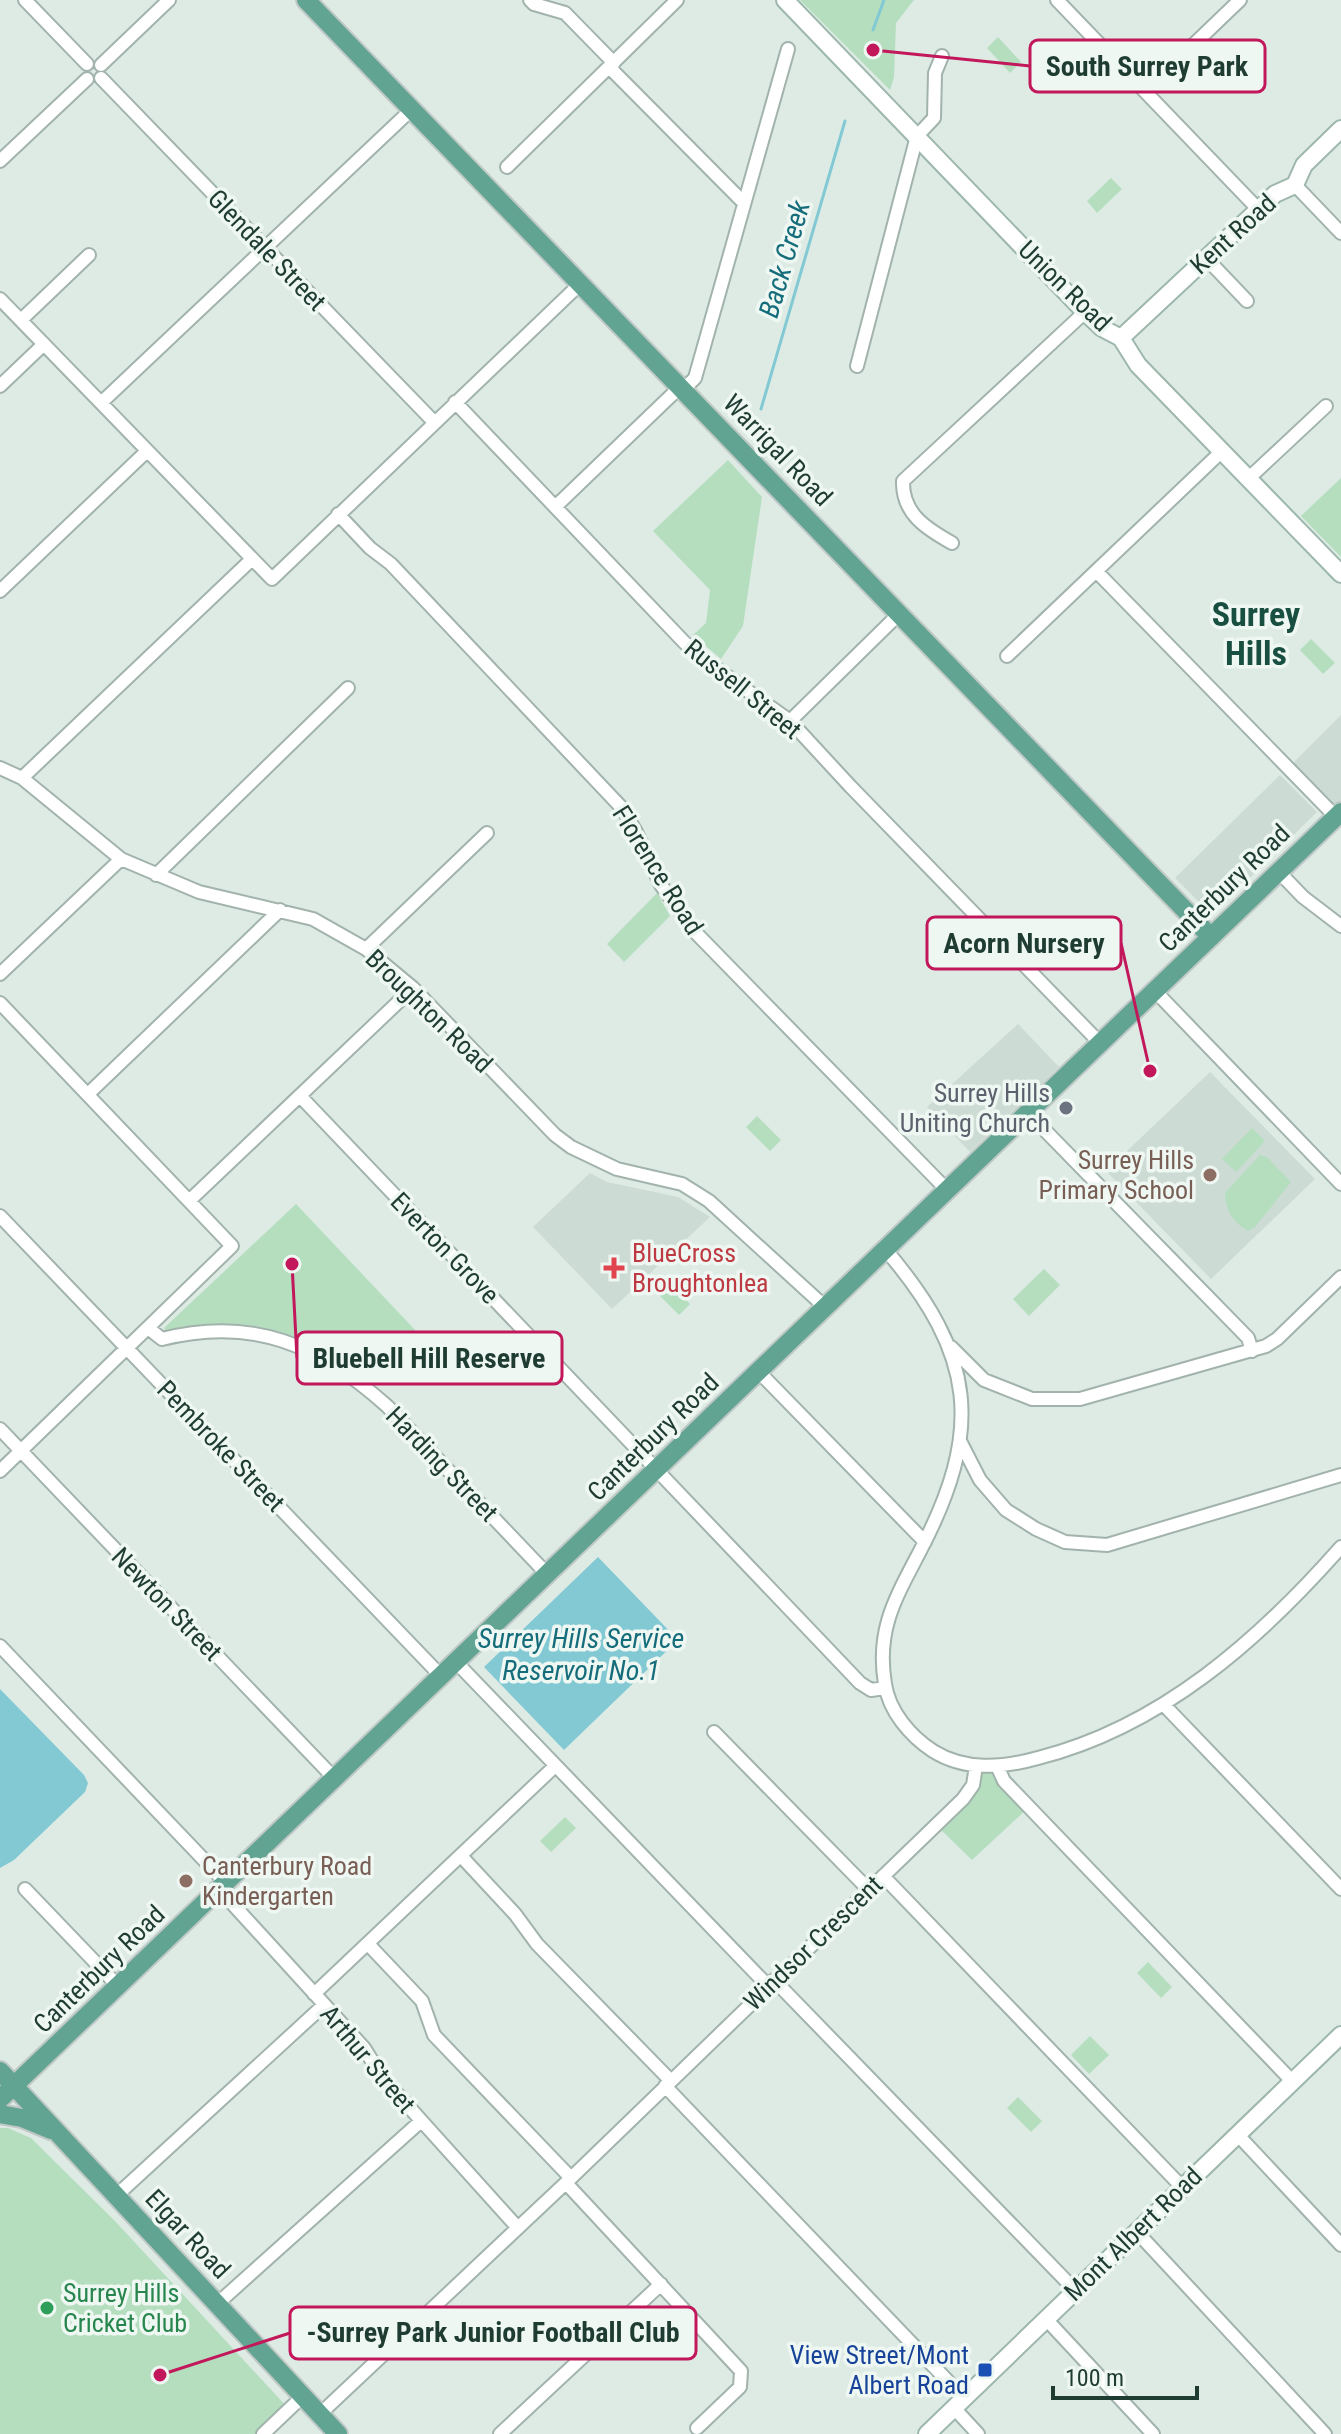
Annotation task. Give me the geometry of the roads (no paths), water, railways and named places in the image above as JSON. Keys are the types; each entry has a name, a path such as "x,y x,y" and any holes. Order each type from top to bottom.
{"main road":[{"name":"Warrigal Road","path":"306,0 1211,937"},
{"name":"Canterbury Road","path":"0,2099 1338,814"},
{"name":"Elgar Road","path":"0,2071 338,2434"},
{"path":"0,2114 22,2118 61,2135"}],"street":[{"path":"25,0 87,64 96,62 96,74"},
{"path":"0,161 96,74 169,0"},
{"path":"530,0 565,13 743,202"},
{"path":"507,167 677,0"},
{"name":"Union Road","path":"785,0 1085,312 1102,328 1121,338 1138,365 1341,574"},
{"path":"1057,0 1258,209"},
{"path":"1191,47 1240,0"},
{"path":"555,507 695,378 788,49"},
{"path":"857,366 917,136 934,118 935,73 942,56"},
{"name":"Glendale Street","path":"96,74 434,422"},
{"path":"102,402 412,109"},
{"name":"Kent Road","path":"1121,338 1275,194 1295,185 1304,165 1341,129"},
{"path":"1295,185 1341,233"},
{"path":"21,320 89,255"},
{"path":"1206,258 1247,301"},
{"path":"0,299 272,579 580,284"},
{"path":"952,543 928,530 912,514 902,495 903,481 1085,312"},
{"path":"0,386 44,344"},
{"name":"Russell Street","path":"455,402 700,657 790,721 1100,1043"},
{"path":"1248,479 1326,406"},
{"path":"0,591 147,451"},
{"path":"1007,656 1221,452"},
{"name":"Florence Road","path":"338,514 370,548 391,564 622,808 661,885 696,933 947,1190"},
{"path":"22,778 252,559"},
{"path":"1096,571 1338,814"},
{"path":"790,721 900,613"},
{"path":"156,875 348,688"},
{"name":"Broughton Road","path":"0,768 22,778 121,859 199,892 313,919 366,949 413,988 555,1135 571,1147 617,1169 682,1184 709,1201 825,1307"},
{"path":"366,949 487,833"},
{"path":"0,974 121,859"},
{"path":"1278,871 1303,897 1341,926"},
{"path":"88,1094 280,910"},
{"path":"190,1200 413,988"},
{"path":"1155,991 1341,1184"},
{"path":"0,1003 232,1246 0,1471"},
{"name":"Everton Grove","path":"300,1096 860,1683 871,1690 885,1688"},
{"path":"1028,1113 1248,1338 1252,1351"},
{"name":"Pembroke Street","path":"0,1216 441,1676"},
{"path":"885,1249 914,1283 937,1319 949,1345 960,1391 961,1443 952,1481 889,1616 881,1653 885,1688 896,1714 919,1742 945,1758 976,1766 997,1766 1059,1753 1113,1732 1164,1705 1237,1651 1299,1595 1341,1547"},
{"path":"949,1345 984,1380 1032,1399 1080,1399 1252,1351 1277,1339 1341,1277"},
{"name":"Harding Street","path":"148,1328 162,1339 189,1332 228,1330 261,1334 299,1346 332,1363 361,1382 387,1406 547,1574"},
{"path":"758,1371 925,1542"},
{"path":"960,1391 984,1380"},
{"name":"Newton Street","path":"0,1429 334,1778"},
{"path":"961,1443 980,1480 1006,1510 1065,1542 1107,1545 1341,1475"},
{"path":"952,1481 980,1480"},
{"name":"Arthur Street","path":"0,1646 222,1886 364,2048 382,2077 518,2228"},
{"path":"456,1662 554,1767 1075,2290"},
{"path":"1164,1705 1341,1889"},
{"path":"714,1732 868,1889"},
{"name":"Windsor Crescent","path":"320,2414 518,2228 963,1799 973,1785 976,1766"},
{"path":"997,1766 1004,1781 1292,2081"},
{"path":"314,1994 554,1767"},
{"path":"461,1856 515,1914 537,1944 959,2403 978,2434"},
{"path":"883,1876 1182,2187"},
{"path":"25,1889 118,1986"},
{"path":"368,1944 422,2001 434,2035 741,2371 740,2387 697,2428"},
{"path":"117,2195 324,2005"},
{"name":"Mont Albert Road","path":"927,2434 1341,2035"},
{"path":"217,2304 421,2121"},
{"path":"1237,2134 1341,2245"},
{"path":"1136,2231 1325,2434"},
{"path":"500,2434 661,2284"},
{"path":"1046,2319 1153,2434"},
{"path":"263,2434 303,2396"}],"water":[{"name":"Surrey Hills Service Reservoir No.1","path":"598,1557 678,1640 564,1750 484,1667"},
{"path":"0,1689 84,1775 88,1783 85,1792 14,1860 0,1868"}],"waterway":[{"name":"Back Creek","path":"873,30 884,0"},
{"name":"Back Creek","path":"761,409 845,121"}],"place":[{"name":"South Surrey Park","path":"873,50"},
{"name":"Acorn Nursery","path":"1150,1071"},
{"name":"Surrey Hills Uniting Church","path":"1066,1108"},
{"name":"Surrey Hills Primary School","path":"1210,1175"},
{"name":"Bluebell Hill Reserve","path":"292,1264"},
{"name":"BlueCross Broughtonlea","path":"614,1268"},
{"name":"Canterbury Road Kindergarten","path":"186,1881"},
{"name":"Surrey Hills Cricket Club","path":"47,2308"},
{"name":"View Street/Mont Albert Road","path":"985,2370"},
{"name":"-Surrey Park Junior Football Club","path":"160,2375"}],"district":[{"name":"Surrey Hills","path":"1256,634"}]}
